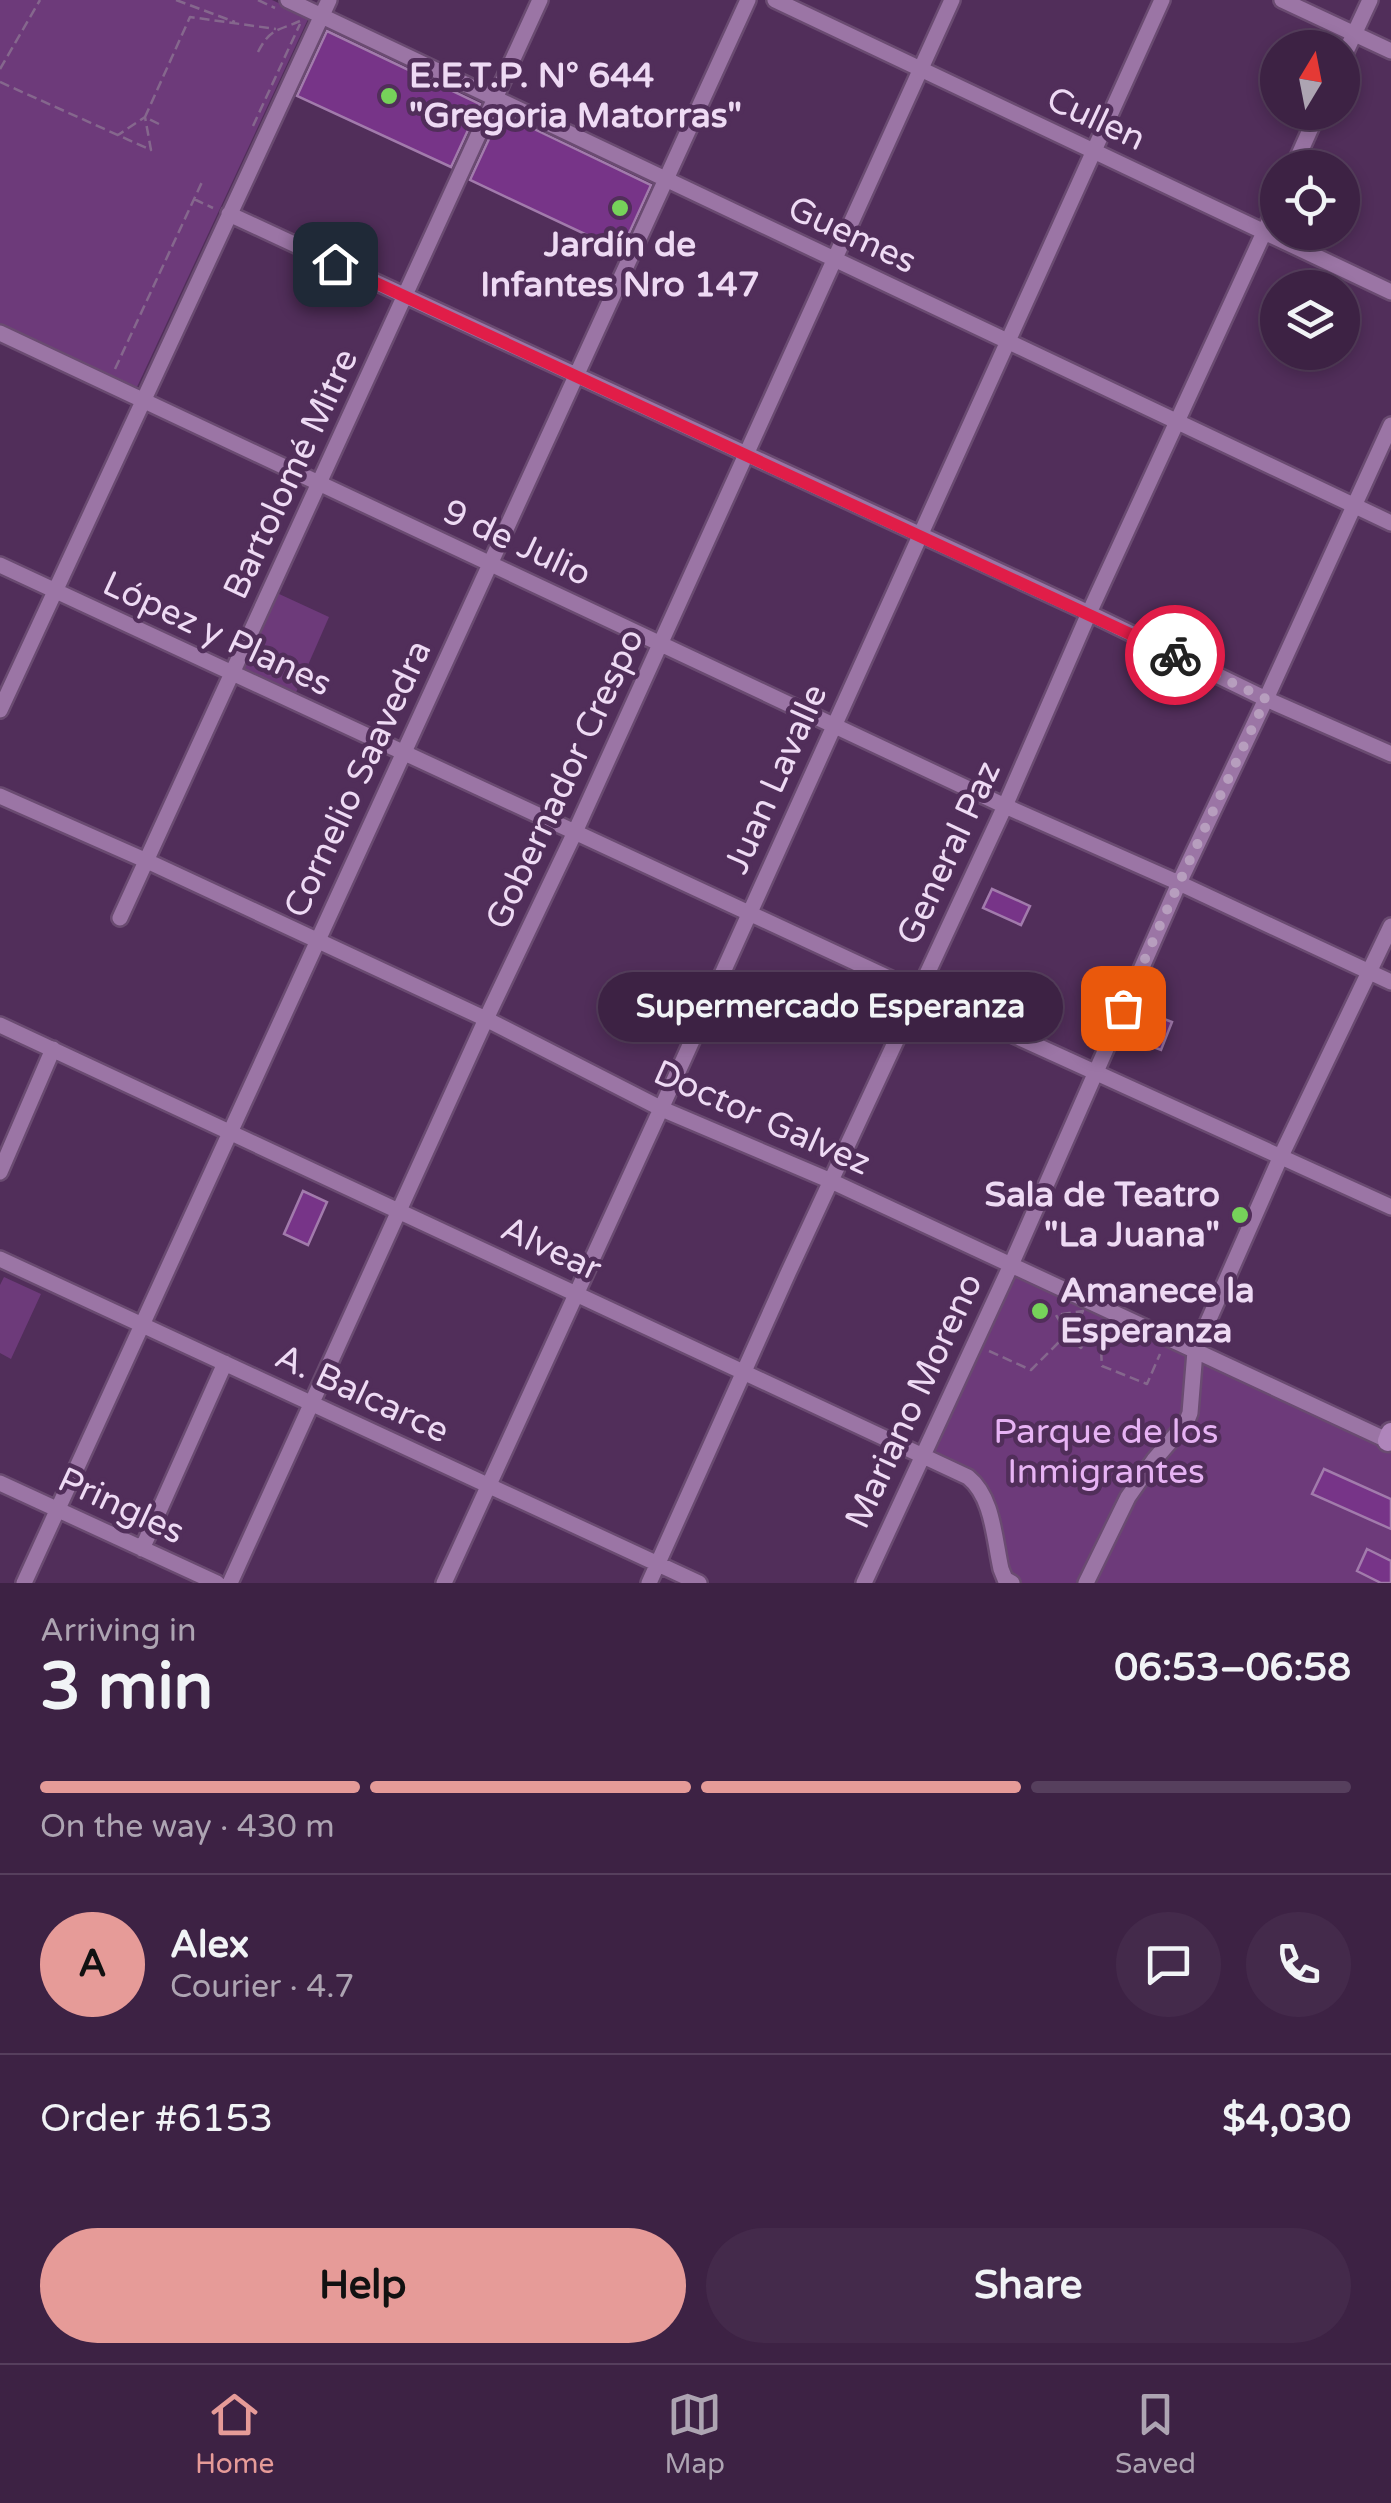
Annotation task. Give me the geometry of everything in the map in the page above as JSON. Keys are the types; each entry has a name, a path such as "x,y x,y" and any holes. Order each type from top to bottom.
{"street":[{"name":"Guemes","path":"288,0 1391,523"},
{"path":"0,710 144,400 222,212 329,0"},
{"name":"Bartolomé Mitre","path":"120,918 540,0"},
{"name":"Cornelio Saavedra","path":"24,1583 748,0"},
{"name":"Cullen","path":"775,0 1260,230"},
{"name":"Gobernador Crespo","path":"230,1583 952,0"},
{"name":"Juan Lavalle","path":"444,1583 1162,0"},
{"path":"1282,0 1346,30"},
{"path":"1356,30 1370,0"},
{"path":"1360,37 1391,51"},
{"path":"222,212 1391,754"},
{"name":"General Paz","path":"649,1583 1260,241"},
{"name":"Cullen","path":"1302,250 1391,292"},
{"name":"9 de Julio","path":"0,333 1005,806 1391,982"},
{"name":"Mariano Moreno","path":"864,1583 1011,1264 1179,883 1391,425"},
{"name":"López y Planes","path":"0,565 1391,1208"},
{"name":"Doctor Galvez","path":"0,796 486,1019 662,1108 831,1181 1390,1439"},
{"path":"1086,1583 1128,1497 1186,1423 1195,1350 1281,1156 1391,926"},
{"name":"Alvear","path":"0,1024 968,1477 986,1499 1001,1568 1005,1579 1012,1583"},
{"path":"0,1172 53,1049"},
{"name":"A. Balcarce","path":"0,1259 699,1583"},
{"path":"142,1548 225,1363"},
{"name":"Pringles","path":"0,1483 217,1583"}],"path":[{"path":"0,66 40,0"},
{"path":"176,0 241,24"},
{"path":"258,0 301,20"},
{"path":"118,135 144,117 190,17 276,29"},
{"path":"258,52 266,36 301,20"},
{"path":"254,123 301,20"},
{"path":"0,82 151,150 144,117"},
{"path":"144,117 160,124"},
{"path":"114,370 202,182"},
{"path":"194,199 222,212"},
{"path":"974,1344 1032,1370 1069,1337 1082,1311 1056,1315 1069,1337 1081,1348 1098,1319 1102,1366 1147,1384 1162,1348"}],"green space":[{"path":"0,0 272,0 309,17 137,387 0,324"},
{"path":"277,593 329,617 294,697 241,672"},
{"name":"Parque de los Inmigrantes","path":"1011,1265 1391,1442 1391,1583 1012,1583 979,1486 922,1456"},
{"path":"4,1277 41,1294 11,1359 0,1353 0,1285"}],"building":[{"name":"E.E.T.P. N° 644 \"Gregoria Matorras\"","path":"327,31 480,104 451,167 297,96"},
{"path":"501,113 651,185 621,251 470,180"},
{"path":"992,889 1030,906 1021,925 983,908"},
{"path":"1138,1011 1172,1022 1161,1050 1134,1040 1136,1036 1130,1033"},
{"path":"303,1191 327,1202 308,1245 284,1234"},
{"path":"1324,1469 1391,1499 1391,1529 1312,1494"},
{"path":"1367,1549 1391,1561 1391,1583 1381,1583 1357,1571"}],"way so far":[{"path":"1123,1008 1266,699 1175,655"}],"place":[{"name":"E.E.T.P. N° 644 \"Gregoria Matorras\"","path":"389,96"},
{"name":"Jardín de Infantes Nro 147","path":"620,208"},
{"name":"Supermercado Esperanza","path":"1123,1008"},
{"name":"Sala de Teatro \"La Juana\"","path":"1240,1215"},
{"name":"Amanece la Esperanza","path":"1040,1311"}],"route":[{"path":"335,264 1175,655"}]}
